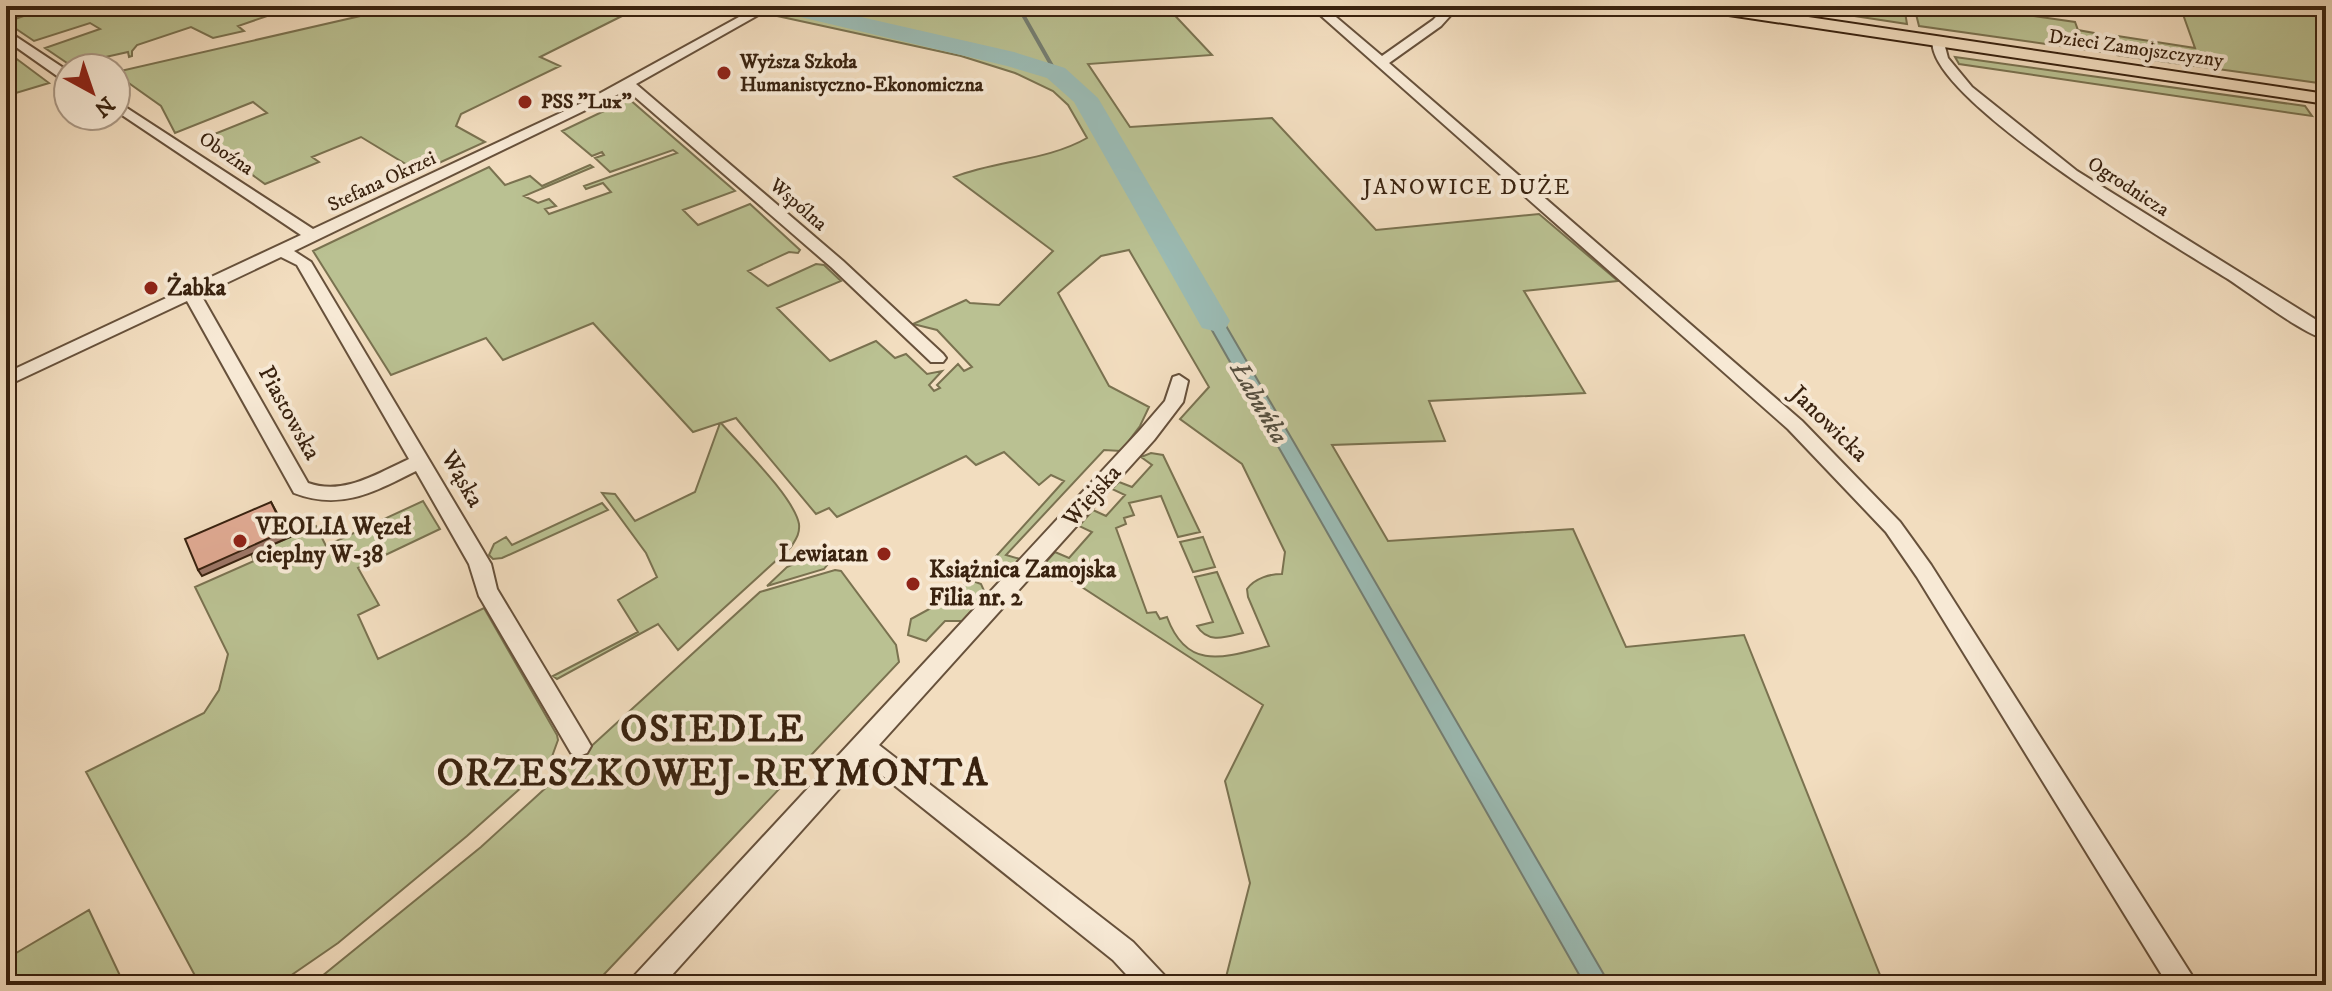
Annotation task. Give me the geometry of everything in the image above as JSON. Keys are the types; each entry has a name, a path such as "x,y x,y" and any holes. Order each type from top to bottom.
{"main road":[{"name":"Dzieci Zamojszczyzny","path":"1702,6 2326,99"},
{"name":"Dzieci Zamojszczyzny","path":"1755,6 2326,91"}],"street":[{"name":"Janowicka","path":"1316,6 1795,425 1893,527 1924,571 2184,985"},
{"path":"1381,63 1437,23 1453,6"},
{"name":"Stefana Okrzei","path":"6,380 629,85 765,8"},
{"path":"6,34 52,66"},
{"name":"Ogrodnicza","path":"1938,42 1942,59 1967,90 2072,174 2326,334"},
{"name":"Wspólna","path":"629,85 837,264 937,358"},
{"name":"Oboźna","path":"132,116 313,236"},
{"name":"Wąska","path":"282,251 303,262 480,564 487,590 579,746"},
{"name":"Piastowska","path":"192,294 301,488 324,495 342,494 421,461"},
{"name":"Wiejska","path":"645,985 1147,435 1174,402 1179,381"},
{"path":"864,747 1123,951 1154,985"}],"green space":[{"path":"53,6 278,6 285,10 238,26 244,31 213,38 191,27 137,45 132,52 52,53 45,48 100,29 90,23 34,41 6,22"},
{"path":"404,6 642,6 540,57 560,66 461,114 456,126 485,142 419,172 361,137 312,157 319,162 265,184 202,139 267,113 253,102 175,133 161,106 132,85 132,68"},
{"path":"780,6 1166,6 1212,55 1088,64 1130,127 1272,118 1376,230 1539,214 1618,281 1524,291 1585,393 1429,401 1445,441 1332,445 1388,541 1573,529 1626,647 1744,635 1884,985 1224,985 1250,883 1225,781 1263,705 1045,563 1055,552 1069,558 1092,532 1079,526 1093,510 1106,516 1125,495 1112,489 1119,482 1132,487 1152,465 1141,457 1151,453 1163,455 1200,532 1178,537 1161,496 1129,503 1134,515 1124,518 1126,524 1116,528 1147,613 1156,612 1160,619 1167,617 1175,634 1196,653 1222,656 1269,646 1247,589 1263,577 1282,574 1285,552 1242,464 1180,419 1209,387 1129,250 1101,256 1058,293 1109,386 1149,407 1140,426 1121,451 1104,450 1006,555 1020,559 1011,567 994,570 990,563 1064,481 1051,475 1039,485 1004,452 976,465 966,456 837,517 829,508 816,514 736,418 721,423 777,486 795,513 799,531 791,547 678,650 658,624 557,679 553,676 638,632 618,600 657,577 646,553 602,493 615,494 635,521 695,492 720,423 693,432 593,323 503,360 486,338 391,375 313,251 489,167 505,185 530,176 542,186 590,165 593,167 524,196 538,203 549,199 556,206 545,209 549,214 611,192 603,183 586,189 584,186 677,153 673,150 610,172 595,158 604,155 602,152 592,156 562,131 629,99 735,191 683,210 698,225 750,204 800,250 748,271 768,286 816,264 824,265 841,281 777,308 830,361 876,341 895,358 906,354 927,374 942,371 929,385 934,391 940,388 937,385 958,364 964,371 972,367 937,330 913,324 966,300 999,305 1053,251 954,177 1039,156 1087,138 1068,105 1053,91 1015,73 961,56 768,14"},
{"path":"1789,6 1904,6 1907,24"},
{"path":"1914,6 1965,6 2075,22 2078,30 2094,33 2102,52 1919,26"},
{"path":"2180,6 2326,6 2326,84 2117,55 2111,35 2195,48"},
{"path":"6,51 49,83 6,96"},
{"path":"1955,57 2305,106 2312,116 1959,64"},
{"path":"423,501 440,529 358,568 379,605 358,615 378,659 484,608 557,735 550,762 338,943 277,985 200,985 86,772 204,713 219,690 228,654 195,587 254,561 251,554 316,526 326,546"},
{"path":"602,503 608,510 502,558 493,559 489,555 494,544 506,537 512,545"},
{"path":"1203,537 1215,567 1193,572 1180,542"},
{"path":"825,550 832,559 824,569 767,586 787,567"},
{"path":"835,570 841,571 896,645 899,662 594,985 311,985 481,847 760,592"},
{"path":"1217,572 1243,633 1212,637 1201,632 1197,626 1213,622 1195,577"},
{"path":"973,581 981,584 986,595 964,621 945,621 926,641 908,635 911,619 955,595 953,589"},
{"path":"89,910 123,982 119,985 6,985 6,959"}],"water":[{"path":"1197,273 1610,985 1585,985 1197,304 1188,296 1180,277"}],"building":[{"name":"VEOLIA Węzeł cieplny W-38","path":"271,502 285,531 198,570 185,539"}],"waterway":[{"name":"Łabuńka","path":"783,6 1014,60 1056,73 1085,98 1214,321"},
{"path":"1018,6 1056,73"}],"place":[{"name":"Wyższa Szkoła Humanistyczno-Ekonomiczna","path":"724,73"},
{"name":"PSS \"Lux\"","path":"525,102"},
{"name":"Żabka","path":"151,288"},
{"name":"VEOLIA Węzeł cieplny W-38","path":"240,541"},
{"name":"Lewiatan","path":"884,554"},
{"name":"Książnica Zamojska Filia nr. 2","path":"913,584"}],"district":[{"name":"JANOWICE DUŻE","path":"1467,187"},
{"name":"OSIEDLE ORZESZKOWEJ-REYMONTA","path":"713,752"}]}
